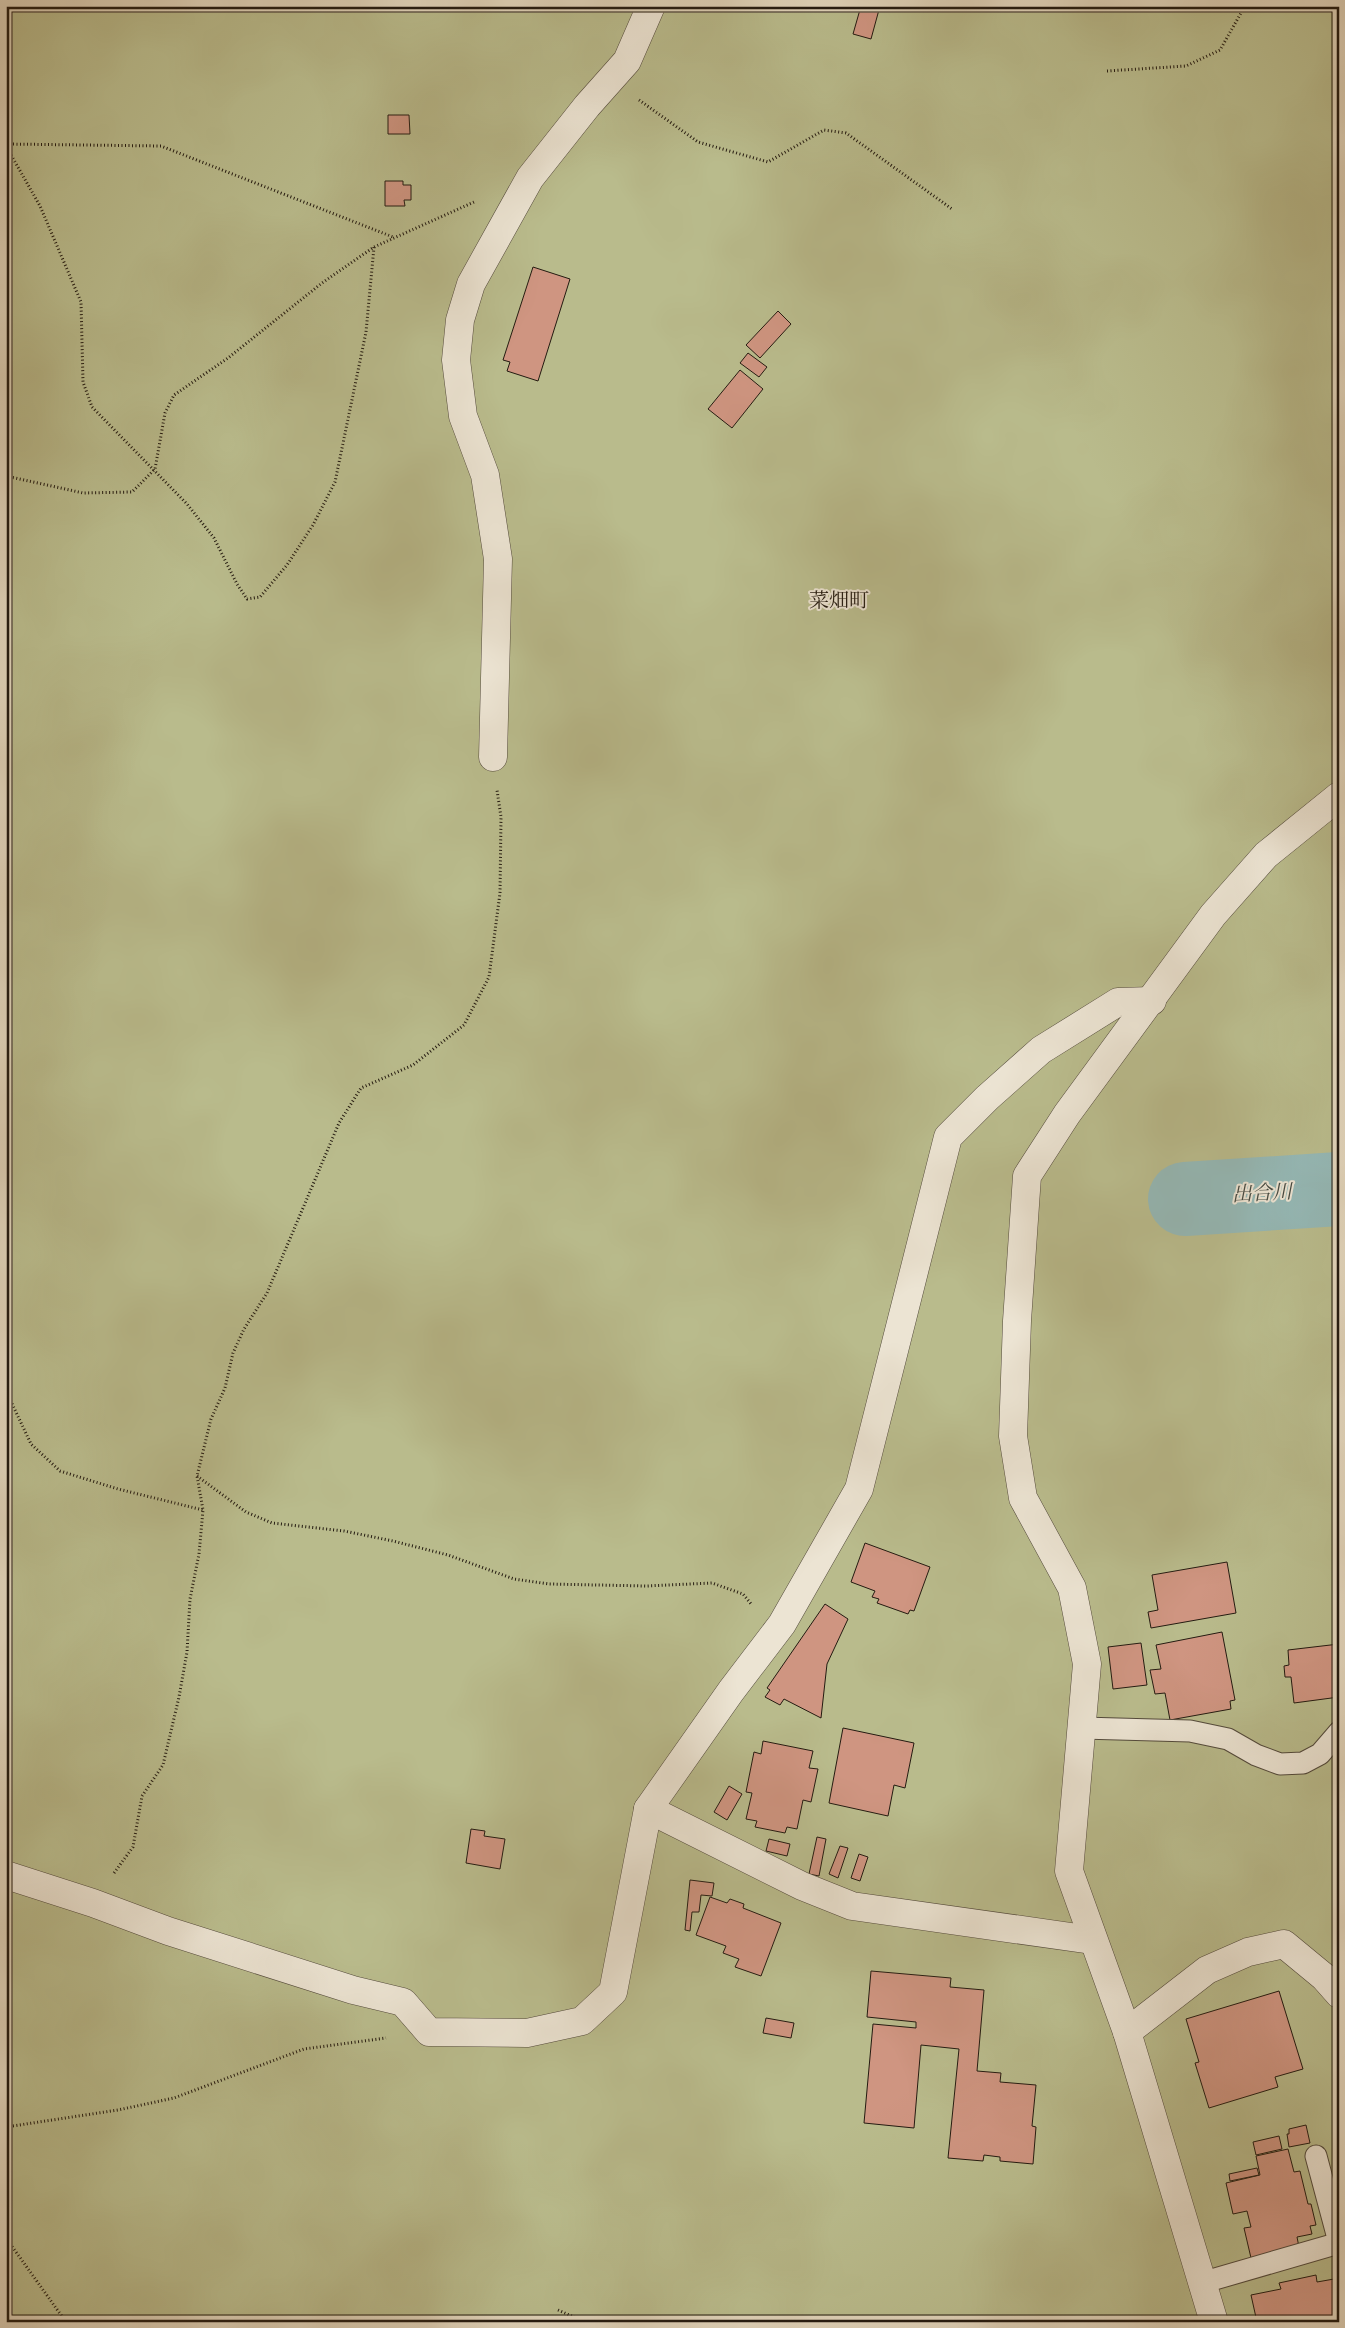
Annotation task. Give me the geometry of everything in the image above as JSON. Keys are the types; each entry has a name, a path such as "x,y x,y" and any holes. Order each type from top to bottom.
{"street":[{"path":"493,757 498,559 485,476 463,416 456,360 460,320 471,284 530,178 627,61 651,6"},
{"path":"1214,2322 1127,2032 1092,1940 1069,1872 1087,1664 1072,1588 1023,1498 1013,1436 1016,1320 1027,1176 1067,1114 1213,915 1266,855 1339,796"},
{"path":"6,1875 93,1903 168,1931 353,1990 403,2002 429,2032 526,2033 582,2021 613,1992 648,1810 731,1691 775,1634 859,1490 948,1137 987,1098 1041,1050 1118,1002 1152,1000"},
{"path":"648,1810 802,1886 852,1906 1092,1940"},
{"path":"1127,2032 1207,1970 1248,1952 1284,1944 1324,1977 1339,1994"}],"lane":[{"path":"1082,1728 1190,1730 1228,1739 1256,1755 1280,1764 1303,1762 1320,1754 1339,1732"},
{"path":"1201,2283 1339,2242 1316,2156"}],"path":[{"path":"1107,71 1186,66 1220,50 1245,6"},
{"path":"610,80 698,142 768,162 824,130 846,133 952,208"},
{"path":"374,247 366,332 335,482 313,524 287,565 260,597 247,599 237,584 214,538 187,504 155,469 92,407 83,382 81,302 40,206 6,145 161,146 394,238"},
{"path":"6,476 83,492 132,492 155,469 165,413 174,395 228,358 322,283 374,247 476,202"},
{"path":"93,1903 133,1847 142,1796 163,1764 179,1697 187,1652 190,1599 203,1510 197,1476 212,1419 225,1388 233,1353 244,1329 267,1293 339,1123 360,1088 413,1064 464,1025 489,977 500,893 501,817 493,757"},
{"path":"6,1391 32,1444 60,1471 118,1490 203,1510"},
{"path":"197,1476 246,1512 272,1524 344,1531 393,1540 448,1555 514,1579 549,1584 646,1586 712,1583 743,1594 775,1634"},
{"path":"6,2127 118,2110 174,2098 304,2048 429,2032"},
{"path":"6,2238 66,2322"},
{"path":"558,2310 585,2322"}],"green space":[{"path":"6,6 1339,6 1339,2322 6,2322"}],"building":[{"path":"861,6 880,6 871,39 853,34"},
{"path":"388,115 409,115 410,134 388,134"},
{"path":"385,181 403,181 403,185 411,185 411,200 404,200 405,206 385,206"},
{"path":"533,267 570,279 538,381 507,371 510,362 503,360"},
{"path":"778,311 791,324 760,358 746,345"},
{"path":"748,353 767,367 759,377 740,363"},
{"path":"740,370 763,389 732,428 708,409"},
{"path":"865,1543 930,1567 914,1611 910,1610 908,1614 877,1603 879,1599 872,1597 875,1591 851,1582"},
{"path":"1227,1562 1236,1613 1151,1628 1148,1612 1158,1610 1152,1575"},
{"path":"825,1604 848,1619 827,1664 821,1718 784,1699 780,1705 765,1697 770,1690 767,1688"},
{"path":"1222,1632 1235,1700 1230,1701 1231,1709 1170,1720 1165,1693 1155,1694 1150,1670 1161,1669 1156,1645"},
{"path":"1141,1643 1147,1685 1113,1689 1108,1647"},
{"path":"1339,1644 1339,1697 1294,1703 1291,1677 1285,1677 1284,1666 1289,1665 1288,1650"},
{"path":"843,1728 914,1743 905,1788 894,1785 888,1816 829,1803"},
{"path":"763,1741 813,1751 809,1768 818,1769 811,1802 803,1800 797,1829 787,1827 785,1833 755,1827 757,1821 746,1819 752,1793 746,1792 754,1752 761,1754"},
{"path":"729,1786 742,1794 727,1820 714,1812"},
{"path":"471,1829 485,1831 484,1836 505,1839 500,1869 466,1863"},
{"path":"817,1837 826,1839 819,1876 809,1874"},
{"path":"769,1839 790,1844 787,1856 766,1851"},
{"path":"840,1846 848,1848 838,1878 829,1874"},
{"path":"859,1854 868,1857 860,1881 851,1878"},
{"path":"690,1880 714,1883 712,1896 701,1895 699,1912 692,1912 690,1931 685,1930"},
{"path":"710,1897 727,1903 730,1899 744,1904 743,1908 781,1923 761,1976 735,1967 739,1959 723,1953 726,1946 696,1935"},
{"path":"871,1971 951,1978 950,1987 984,1990 977,2071 1001,2073 1000,2082 1036,2085 1032,2126 1036,2127 1033,2164 1000,2161 1000,2157 984,2155 983,2161 948,2158 959,2049 921,2045 914,2128 864,2123 873,2024 916,2028 916,2022 867,2017"},
{"path":"1279,1991 1303,2069 1275,2077 1278,2087 1209,2108 1195,2063 1199,2062 1186,2019"},
{"path":"766,2018 794,2023 791,2038 763,2033"},
{"path":"1306,2125 1310,2143 1289,2147 1287,2134 1289,2134 1289,2129"},
{"path":"1279,2136 1282,2149 1256,2155 1253,2142"},
{"path":"1288,2149 1294,2172 1300,2171 1308,2204 1311,2204 1316,2225 1310,2226 1312,2234 1297,2237 1299,2247 1251,2258 1244,2228 1251,2227 1247,2211 1233,2214 1226,2183 1260,2175 1256,2156"},
{"path":"1257,2168 1259,2175 1230,2181 1229,2174"},
{"path":"1316,2275 1317,2282 1334,2279 1339,2315 1303,2322 1257,2322 1251,2295 1281,2289 1279,2283"}],"waterway":[{"name":"出合川","path":"1185,1199 1339,1189"}],"district":[{"name":"菜畑町","path":"839,601"}]}
